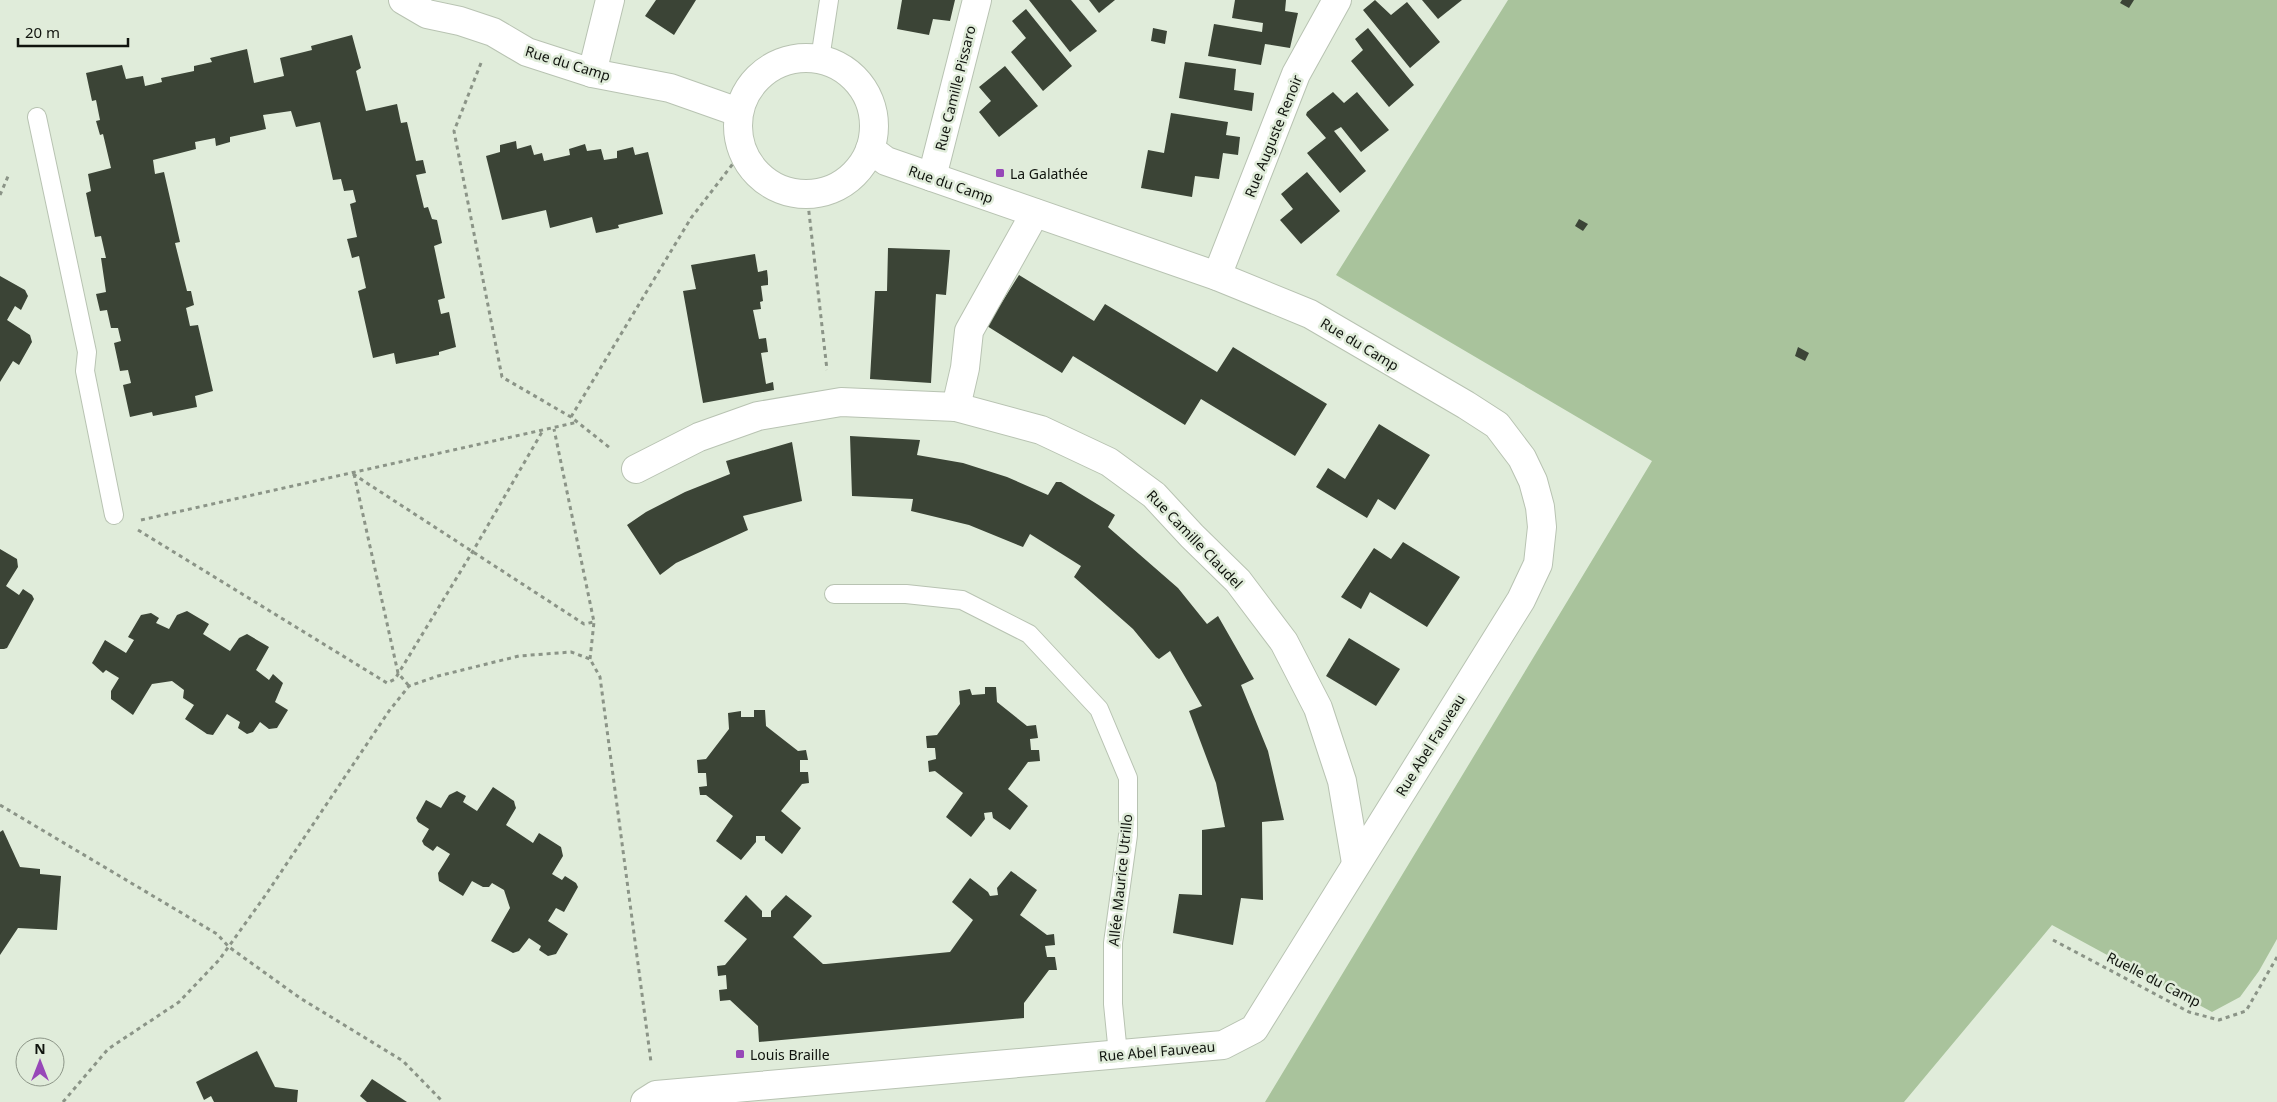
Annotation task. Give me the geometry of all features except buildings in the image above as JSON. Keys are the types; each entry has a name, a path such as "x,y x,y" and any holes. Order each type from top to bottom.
{"street":[{"name":"Rue du Camp","path":"403,0 427,14 460,21 494,32 527,52 592,72 670,88 738,112"},
{"path":"592,72 610,0"},
{"name":"Rue Camille Pissaro","path":"932,177 977,0"},
{"name":"Rue Auguste Renoir","path":"1217,276 1296,74 1337,0"},
{"path":"799,58 820,59 838,66 854,78 866,93 873,110 874,130 870,149 860,167 846,182 827,191 807,194 787,192 768,184 753,169 742,152 737,132 738,112 746,92 760,75 778,63 799,58"},
{"name":"Rue du Camp","path":"870,149 886,162 1217,276 1310,314 1497,425 1522,458 1533,481 1540,507 1542,528 1538,564 1520,600"},
{"path":"956,407 965,368 969,331 1035,213"},
{"name":"Rue Camille Claudel","path":"636,469 699,437 758,416 841,402 956,407 1041,430 1109,462 1154,495 1238,581 1284,642 1318,708 1342,781 1356,863"},
{"name":"Rue Abel Fauveau","path":"651,1099 1073,1066 1118,1054 1163,1058 1223,1045 1254,1029 1520,600"}],"lane":[{"path":"820,59 830,0"},
{"path":"37,117 87,352 85,370 121,519"},
{"name":"Allée Maurice Utrillo","path":"834,594 906,594 962,600 1029,634 1099,709 1128,778 1128,835 1113,943 1113,1004 1118,1054"}],"path":[{"path":"494,32 454,131 502,377 571,416 636,469"},
{"path":"571,416 690,218 742,152"},
{"path":"0,195 9,174"},
{"path":"807,194 830,404"},
{"path":"121,519 353,474 542,432 578,422"},
{"path":"554,429 594,622 590,659 600,677 651,1099"},
{"path":"121,519 386,683 395,679 473,551 542,432"},
{"path":"353,474 584,624 594,622"},
{"path":"353,474 398,673 409,686"},
{"path":"63,1102 108,1049 179,1002 229,948 388,711 409,686 438,676 519,656 571,652 590,659"},
{"path":"0,805 217,934 229,948 300,998 403,1061 443,1102"},
{"name":"Ruelle du Camp","path":"2053,940 2189,1012 2219,1020 2246,1011 2277,957"}],"green space":[{"path":"1508,0 2277,0 2277,939 2259,971 2240,997 2212,1012 2052,925 1904,1102 1265,1102 1652,461 1336,275"}],"place":[{"name":"La Galathée","path":"1000,173"},
{"name":"Louis Braille","path":"740,1054"}]}
